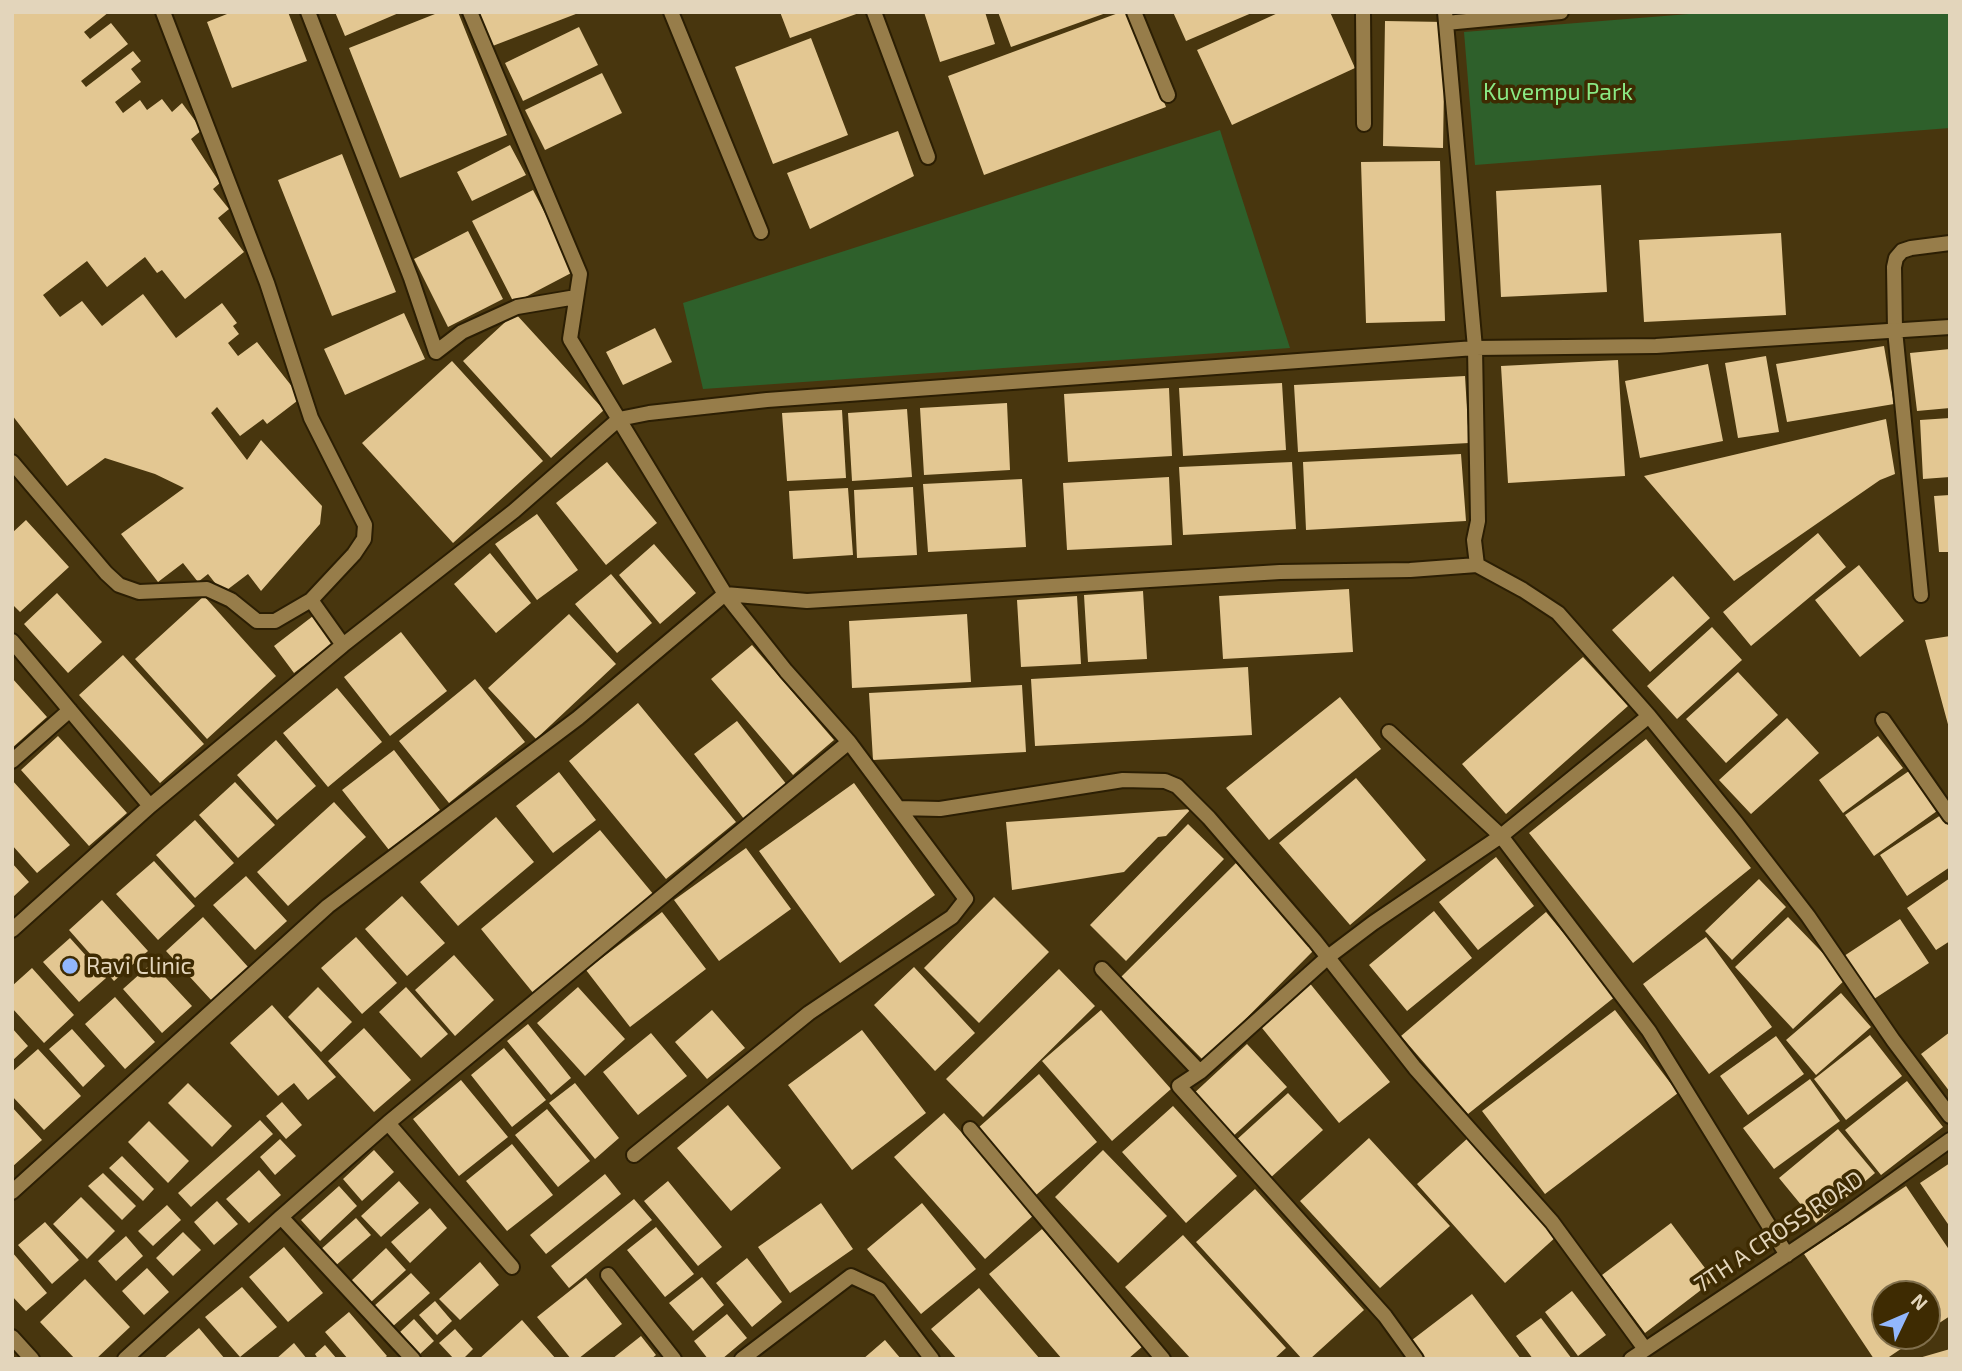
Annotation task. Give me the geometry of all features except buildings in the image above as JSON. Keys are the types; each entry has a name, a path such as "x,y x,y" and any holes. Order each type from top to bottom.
{"street":[{"path":"12,462 106,573 120,585 139,592 207,589 231,600 257,621 275,621 311,600 354,554 364,539 365,526 311,418 267,283 163,12"},
{"path":"308,12 411,278 436,352 462,332 517,307 576,298"},
{"path":"470,12 580,274 570,339 725,594 786,671 849,742 966,899 952,918 809,1013 634,1155"},
{"path":"671,12 761,232"},
{"path":"874,12 928,157"},
{"path":"1134,12 1168,95"},
{"path":"1363,12 1364,124"},
{"path":"1477,565 1474,540 1478,521 1475,348 1446,18 1561,12"},
{"path":"1921,595 1895,330 1894,267 1896,258 1902,251 1950,243"},
{"path":"12,930 150,806 343,645 514,512 619,419 649,413 781,399 1475,348 1656,346 1950,327"},
{"path":"12,1192 328,906 578,719 725,594 807,601 1280,572 1410,570 1477,565 1558,613 1737,824 1808,916 1950,1116"},
{"path":"311,600 343,645"},
{"path":"12,642 150,806"},
{"path":"12,761 70,710"},
{"path":"1416,1359 1385,1316 1179,1086 1200,1072 1328,957 1501,836 1648,716"},
{"path":"1883,720 1950,816"},
{"path":"1390,732 1501,836 1649,1031 1787,1255"},
{"path":"125,1359 388,1123 849,742"},
{"path":"898,808 940,809 1123,780 1164,781 1177,786 1209,818 1328,957 1415,1068 1552,1222 1645,1349"},
{"path":"1102,969 1200,1072"},
{"path":"388,1123 512,1267"},
{"path":"970,1129 1163,1359"},
{"name":"7TH A CROSS ROAD","path":"1630,1359 1787,1255 1950,1140"},
{"path":"281,1217 413,1359"},
{"path":"608,1275 674,1359"},
{"path":"742,1359 851,1276 879,1289 932,1359"},
{"path":"12,1337 32,1359"}],"green space":[{"name":"Kuvempu Park","path":"1714,12 1950,12 1950,128 1475,165 1464,32"},
{"path":"1220,130 1290,348 703,389 683,303"}],"place":[{"name":"Ravi Clinic","path":"70,966"}]}
